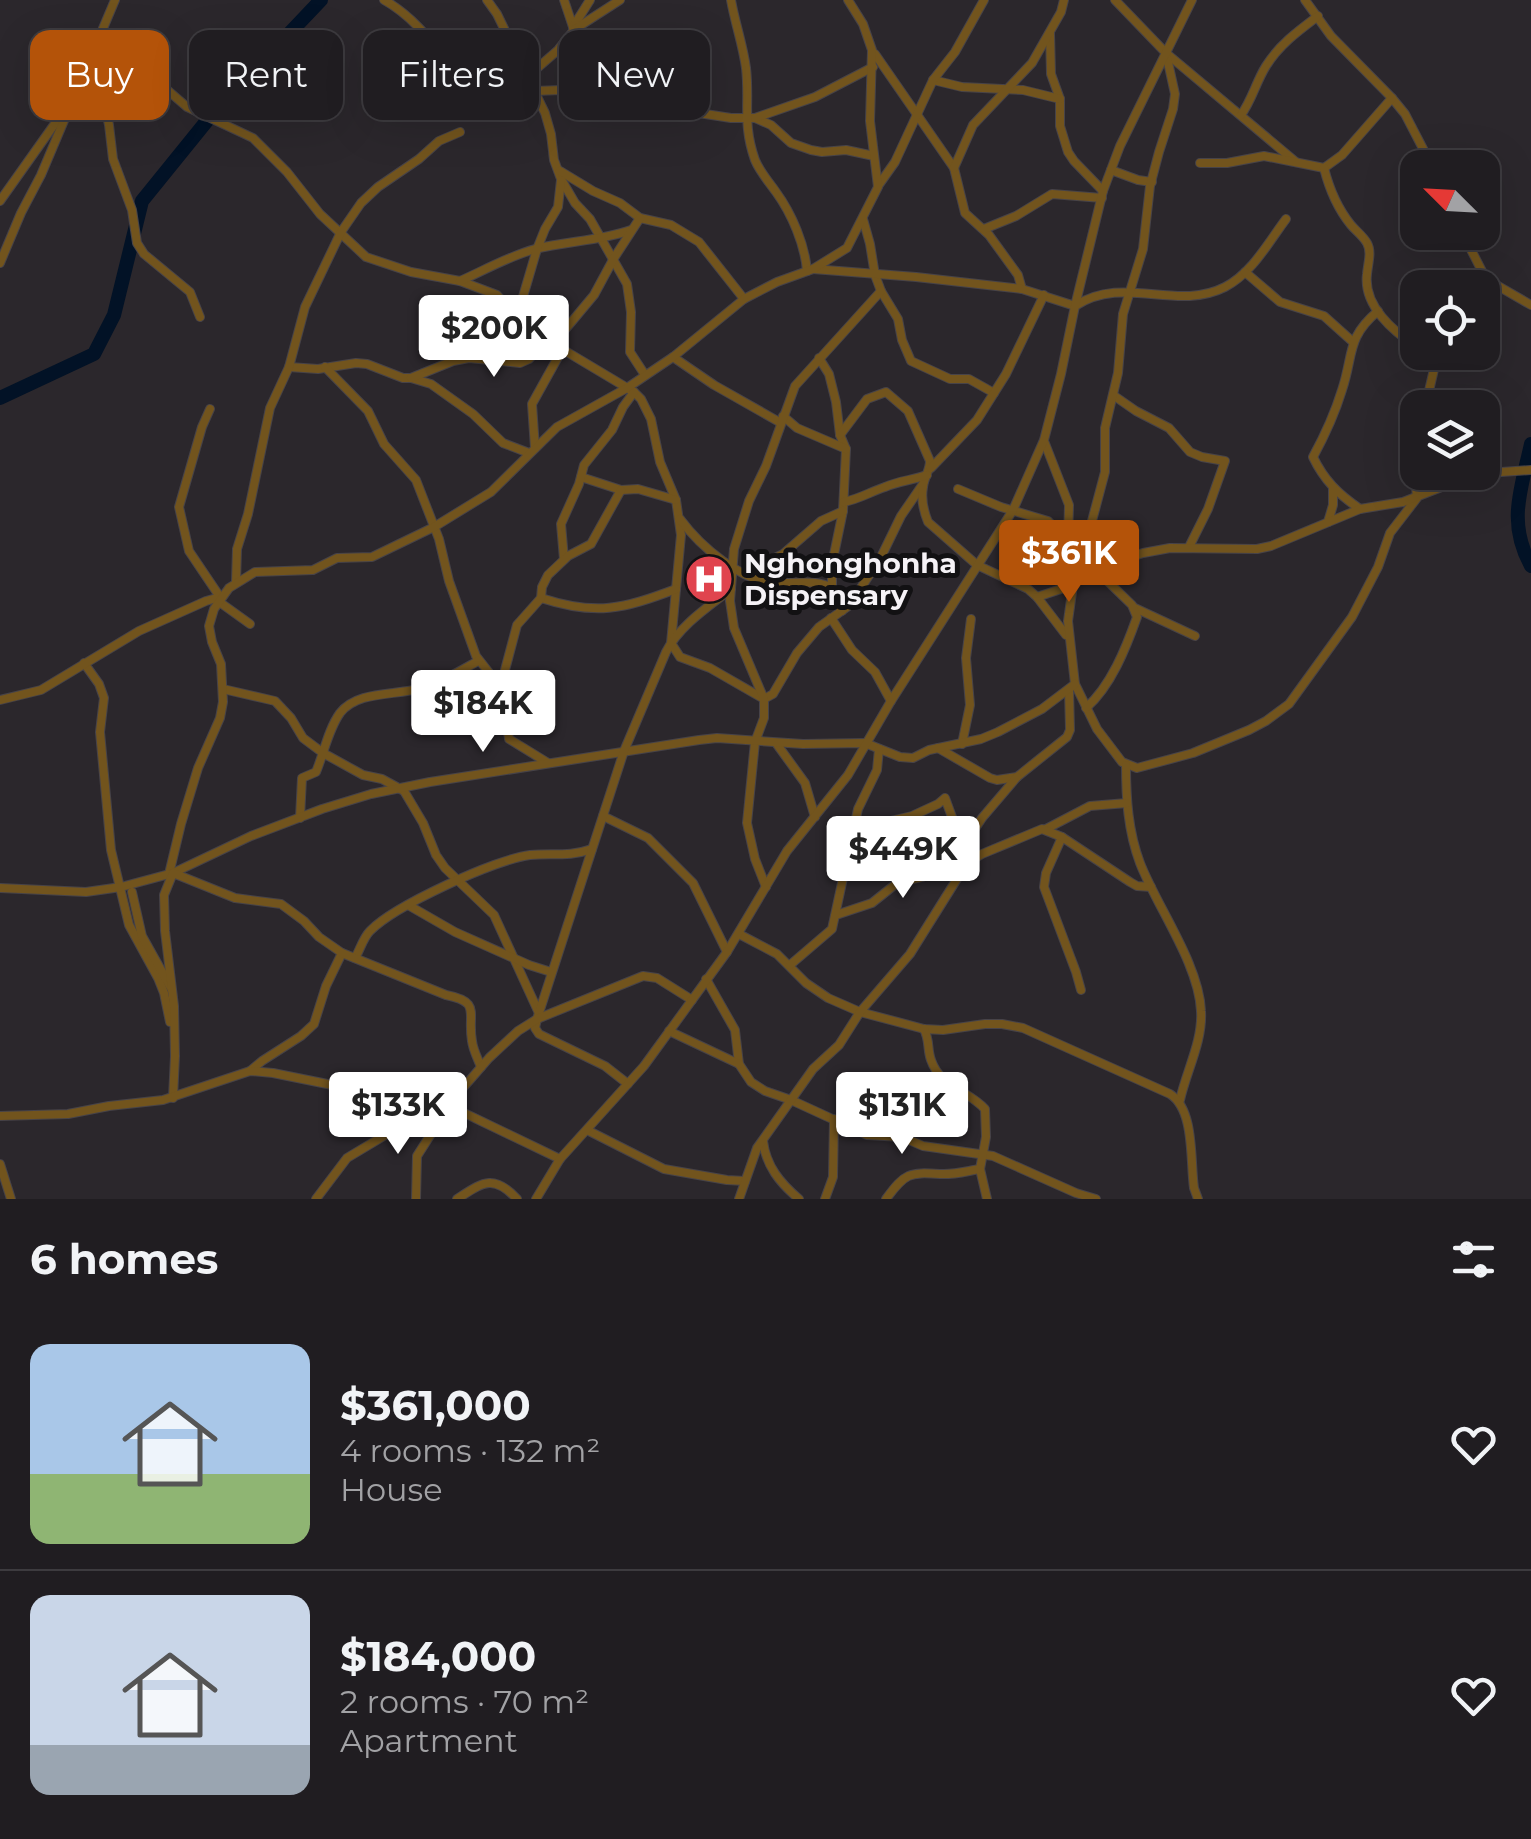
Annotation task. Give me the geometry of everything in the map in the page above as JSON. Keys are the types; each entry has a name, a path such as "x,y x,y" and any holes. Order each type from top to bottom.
{"street":[{"path":"102,30 115,0"},
{"path":"384,0 421,30"},
{"path":"486,0 505,30"},
{"path":"564,0 574,28"},
{"path":"539,68 558,50 590,0"},
{"path":"574,28 620,0"},
{"path":"731,0 746,68 750,118 747,130 755,160 790,218 810,270"},
{"path":"848,0 863,24 872,50 870,112 878,187"},
{"path":"168,1099 175,1056 164,895 198,768 218,726 223,702 221,664 209,626 219,599 236,582 254,572 313,570 337,558 372,557 434,528 491,492 557,427 630,390 744,299 844,252 895,162 933,80 955,52 984,0"},
{"path":"954,168 973,125 1032,63 1064,0"},
{"path":"1115,0 1166,52 1296,162"},
{"path":"536,1199 560,1159 644,1066 727,952 787,851 848,776 1013,510 1044,440 1103,194 1120,146 1192,0"},
{"path":"1304,0 1331,36 1392,98 1425,150"},
{"path":"1241,116 1275,54 1318,16"},
{"path":"1050,32 1051,74 1060,99 1060,126 1068,152 1103,194"},
{"path":"872,50 954,168 965,212 984,229 1018,275 1022,289"},
{"path":"1080,556 1102,490 1106,428 1120,362 1122,320 1143,249 1159,152 1174,109 1175,94 1166,52"},
{"path":"710,115 750,118 803,102 874,67"},
{"path":"933,80 962,88 1023,90 1060,99"},
{"path":"169,89 187,107 253,138 320,214 366,257 412,272 460,281 497,296 518,318 554,344 630,390 641,399 651,419 680,519 670,644 624,751 535,1028 538,1034 605,1066 628,1084"},
{"path":"1200,163 1264,156 1324,168 1342,154 1392,98"},
{"path":"518,318 538,249 558,206 559,174 546,113 539,100"},
{"path":"750,118 770,126 794,144 818,151 846,150 874,156"},
{"path":"0,201 58,120"},
{"path":"0,263 63,120"},
{"path":"108,120 113,160 132,210 137,242 144,254 190,292 200,317"},
{"path":"236,582 236,548 248,514 268,416 289,367 302,316 341,232 378,186 439,141 460,132"},
{"path":"1324,168 1340,208 1368,243 1367,292 1378,311 1400,334"},
{"path":"1112,170 1152,182"},
{"path":"559,174 640,218 671,225 699,242 744,299"},
{"path":"559,174 624,278 630,296 630,352 645,375"},
{"path":"984,229 1016,216 1052,194 1103,194"},
{"path":"532,450 532,404 554,344 594,295 640,218"},
{"path":"810,270 1022,289 1075,306 1098,293 1198,295 1227,286 1244,272 1286,218"},
{"path":"863,219 881,291 898,318 902,340 913,364 950,379 969,379 994,394"},
{"path":"460,281 524,252 632,230"},
{"path":"1471,250 1486,278 1531,304"},
{"path":"1244,272 1280,302 1324,316 1353,342"},
{"path":"766,887 747,829 755,742 764,718 764,699 730,610 734,549 742,518 795,386 881,291"},
{"path":"764,699 773,694 819,627 850,605 870,577 927,476 994,394 1044,295"},
{"path":"1360,509 1322,476 1313,457 1344,386 1353,342 1378,311"},
{"path":"411,378 469,358 520,363 554,344"},
{"path":"673,357 714,385 846,449"},
{"path":"819,358 829,374 846,449 844,506 833,558 832,588 842,611"},
{"path":"289,367 368,364 436,386 504,444 532,450"},
{"path":"326,367 368,411 384,444 410,471 434,528 478,661 501,686 509,739 548,763"},
{"path":"564,560 561,524 588,458 612,430 630,390"},
{"path":"840,435 867,398 886,392 911,416 930,462 925,514 928,522 978,565 1037,597 1069,639"},
{"path":"1113,396 1169,428 1190,452 1225,461 1189,548"},
{"path":"210,410 178,507 189,551 219,599 250,624"},
{"path":"963,847 1017,777 1067,737 1070,730 1068,612 1073,585 1068,500 1044,440"},
{"path":"1500,470 1531,470"},
{"path":"730,578 782,554 844,506 888,485 927,476"},
{"path":"581,477 621,490 638,489 676,500"},
{"path":"1328,522 1333,488"},
{"path":"958,489 1048,520 1133,606 1194,636"},
{"path":"501,686 517,624 540,598 548,575 591,544 621,490"},
{"path":"1126,764 1140,767 1193,753 1260,725 1290,704 1352,617 1390,534 1417,498 1416,490"},
{"path":"1095,569 1144,552 1264,548 1360,509 1403,502 1437,490"},
{"path":"680,519 698,541 731,567 767,582 818,583 832,588"},
{"path":"1037,597 1073,585"},
{"path":"540,598 578,609 609,609 676,588"},
{"path":"670,644 731,588"},
{"path":"0,700 41,690 140,631 206,601 219,599"},
{"path":"1086,708 1118,662 1136,617 1133,606"},
{"path":"831,618 852,650 881,680 891,701"},
{"path":"962,744 970,705 966,652 971,620"},
{"path":"670,644 680,657 710,668 764,699"},
{"path":"300,818 300,781 316,772 336,720 348,705 426,687 478,661"},
{"path":"84,663 104,698 100,732 111,850 129,925 167,1003 171,1032 168,1099"},
{"path":"1072,686 1097,729 1126,764 1132,840 1188,966 1201,1005 1199,1033 1180,1100 1186,1115 1198,1199"},
{"path":"0,888 86,892 122,887 171,874 251,836 348,800 398,788 708,739 865,743 908,759 998,732 1042,709 1072,686"},
{"path":"223,689 279,704 300,735 323,753 407,794 445,868 492,912 516,959 537,1015"},
{"path":"776,743 805,783 815,817"},
{"path":"938,748 991,779 1017,777"},
{"path":"790,966 832,929 858,809 877,770 879,749"},
{"path":"739,1199 754,1152 813,1069 843,1040 860,1012 910,954 967,863 945,798 912,816 873,825 852,839"},
{"path":"836,915 872,903 897,883 922,877 944,865 967,863 1090,806 1127,803"},
{"path":"603,816 648,838 694,884 727,952"},
{"path":"1046,829 1130,882 1151,887"},
{"path":"1062,837 1044,886 1081,990"},
{"path":"355,958 370,932 408,905 458,879 516,858 574,855 592,849"},
{"path":"171,874 234,898 281,904 342,953 466,1001 480,1067"},
{"path":"132,892 142,936 172,992"},
{"path":"408,905 456,932 551,972"},
{"path":"738,934 777,954 806,983 832,1001 860,1012 943,1030 984,1024 1023,1028 1180,1100"},
{"path":"0,1116 59,1115 168,1099 250,1071 314,1024 342,953"},
{"path":"316,1199 347,1158 386,1134 430,1118 449,1104 480,1067 537,1015 643,976 657,978 692,1000"},
{"path":"706,979 735,1030 739,1064 751,1082 765,1091 872,1136 902,1137 924,1146 999,1158 1096,1199"},
{"path":"924,1028 931,1061 944,1080 985,1108 986,1137 980,1168 987,1199"},
{"path":"669,1030 739,1064"},
{"path":"250,1071 357,1090 422,1095 449,1104 560,1159"},
{"path":"416,1199 417,1156 431,1134 430,1118"},
{"path":"825,1199 832,1177 834,1120"},
{"path":"587,1130 664,1169 745,1181"},
{"path":"763,1141 768,1162 782,1184 799,1199"},
{"path":"0,1164 11,1199"},
{"path":"886,1199 907,1176 980,1168"},
{"path":"457,1199 488,1182 498,1184 516,1199"}],"waterway":[{"path":"0,398 94,354 114,315 142,201 210,117 321,0"},
{"path":"1531,444 1518,506 1519,535 1531,566"}],"place":[{"name":"Nghonghonha Dispensary","path":"709,579"}]}
